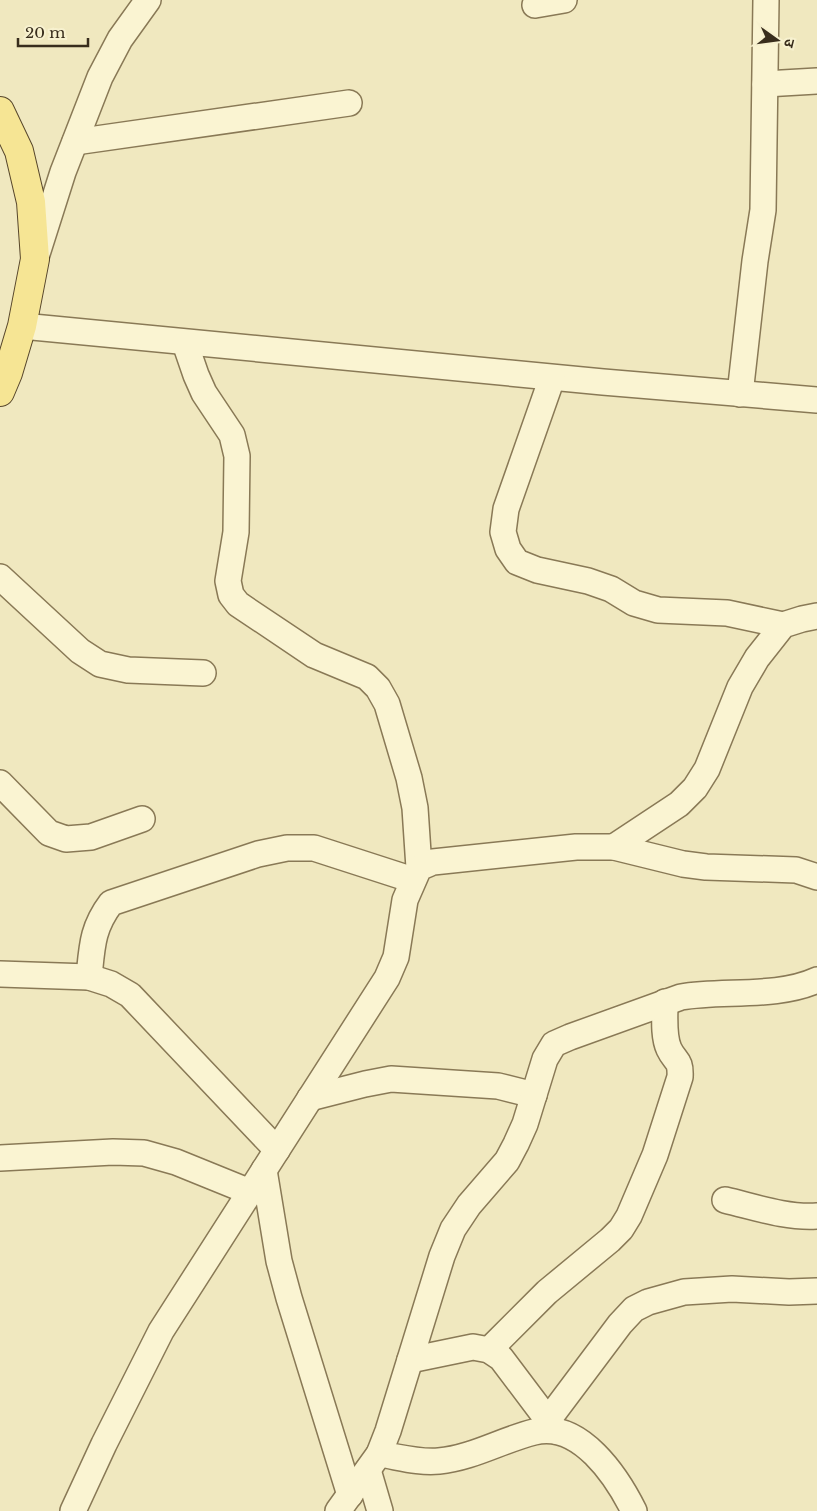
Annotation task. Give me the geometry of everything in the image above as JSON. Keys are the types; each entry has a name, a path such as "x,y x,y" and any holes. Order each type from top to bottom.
{"main road":[{"path":"0,111 10,150 31,202 35,259 22,326 8,373 0,392"}],"street":[{"path":"35,259 75,142 100,77 120,40 148,0"},
{"path":"535,5 564,0"},
{"path":"740,394 755,261 763,210 766,0"},
{"path":"765,84 817,81"},
{"path":"75,142 349,103"},
{"path":"22,326 552,378 817,400"},
{"path":"73,1511 104,1444 161,1331 387,978 396,957 405,900 416,874 415,808 409,778 387,704 378,688 367,677 314,655 238,604 230,595 228,582 236,532 237,456 232,435 204,393 185,343"},
{"path":"552,378 506,509 503,532 508,548 517,562 537,570 588,581 611,590 634,603 658,610 727,613 783,625 817,616"},
{"path":"0,577 80,651 100,664 128,670 203,673"},
{"path":"614,847 679,804 695,788 707,770 740,687 757,658 783,625"},
{"path":"0,783 49,833 66,839 91,837 142,819"},
{"path":"89,977 94,936 101,916 111,903 258,854 288,848 314,848 416,874 433,862 576,847 614,847 691,865 796,870 817,877"},
{"path":"0,974 89,977 111,984 130,995 270,1160 279,1261 344,1503"},
{"path":"344,1503 374,1462 388,1431 442,1256 453,1229 469,1205 507,1161 525,1124 545,1059 554,1044 665,1002 699,994 767,991 817,980"},
{"path":"489,1350 548,1292 610,1240 621,1229 629,1216 655,1155 680,1077 681,1068 677,1059 669,1050 667,1041 665,1002"},
{"path":"310,1098 391,1079 498,1086 534,1095"},
{"path":"0,1158 113,1152 144,1153 176,1162 250,1192"},
{"path":"725,1200 785,1214 817,1216"},
{"path":"374,1462 440,1461 463,1456 552,1426 620,1324 634,1309 648,1302 684,1292 732,1289 789,1292 817,1291"},
{"path":"410,1360 473,1348 489,1350 501,1358 552,1426 574,1439 600,1459 623,1490 634,1511"},
{"path":"374,1462 380,1511"}]}
